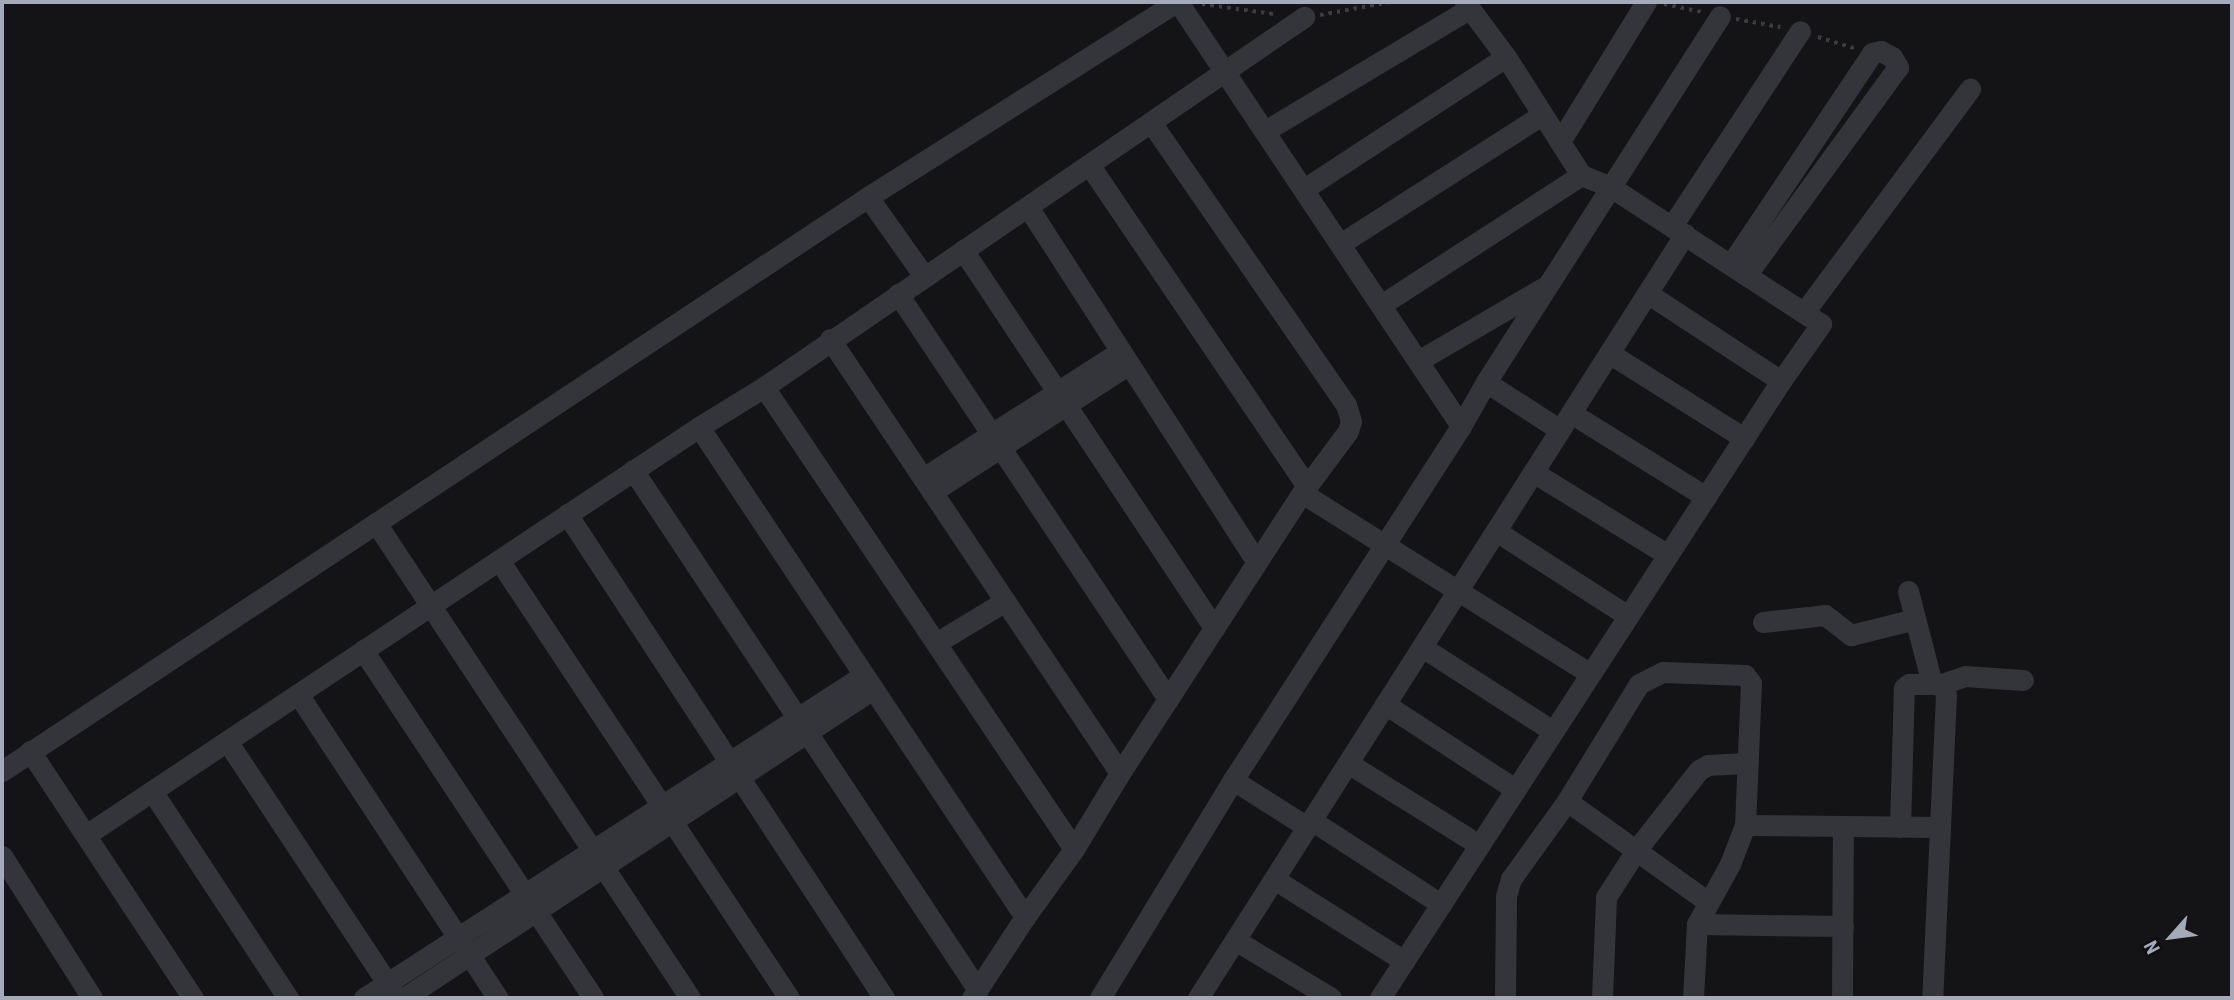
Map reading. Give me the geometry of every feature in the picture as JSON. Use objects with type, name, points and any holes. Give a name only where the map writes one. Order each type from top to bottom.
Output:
[{"type":"street","points":[[2,771],[868,197],[1177,2],[1461,426]]},
{"type":"street","points":[[1561,140],[1646,2]]},
{"type":"street","points":[[1265,131],[1467,5],[1506,57],[1581,175],[1611,187],[1822,324],[1781,381],[1380,998]]},
{"type":"street","points":[[1100,998],[1233,780],[1720,16]]},
{"type":"street","points":[[86,835],[567,514],[764,387],[830,339],[1227,73],[1304,17]]},
{"type":"street","points":[[1200,997],[1647,293],[1678,230],[1800,31]]},
{"type":"street","points":[[1881,51],[1892,57],[1898,67],[1739,269],[1872,53],[1881,51]]},
{"type":"street","points":[[1304,189],[1506,57]]},
{"type":"street","points":[[1805,311],[1970,89]]},
{"type":"street","points":[[1340,244],[1542,115]]},
{"type":"street","points":[[634,470],[803,725],[975,994],[1025,917],[1074,849],[1120,773],[1304,490],[1348,431],[1351,414],[1152,124]]},
{"type":"street","points":[[1090,166],[1304,490],[1383,544],[1590,674]]},
{"type":"street","points":[[1381,305],[1581,175]]},
{"type":"street","points":[[868,197],[924,276]]},
{"type":"street","points":[[1028,207],[1257,562]]},
{"type":"street","points":[[963,250],[1214,628]]},
{"type":"street","points":[[1418,360],[1547,286]]},
{"type":"street","points":[[1647,293],[1781,381]]},
{"type":"street","points":[[898,294],[1168,699]]},
{"type":"street","points":[[830,339],[1120,773]]},
{"type":"street","points":[[1609,353],[1744,438]]},
{"type":"street","points":[[927,485],[1125,358]]},
{"type":"street","points":[[1486,382],[1706,497]]},
{"type":"street","points":[[764,387],[1074,849]]},
{"type":"street","points":[[699,427],[1025,917]]},
{"type":"street","points":[[1533,472],[1668,555]]},
{"type":"street","points":[[567,514],[884,998]]},
{"type":"street","points":[[376,523],[690,998]]},
{"type":"street","points":[[1496,531],[1628,616]]},
{"type":"street","points":[[499,560],[789,998]]},
{"type":"street","points":[[1908,591],[1937,684],[1946,695],[1932,998]]},
{"type":"street","points":[[936,643],[1005,601]]},
{"type":"street","points":[[1763,622],[1825,615],[1851,635],[1915,619]]},
{"type":"street","points":[[1422,647],[1553,731]]},
{"type":"street","points":[[363,650],[593,998]]},
{"type":"street","points":[[1505,998],[1506,896],[1511,879],[1567,801],[1639,684],[1663,672],[1745,675],[1749,679],[1745,825],[1730,864],[1697,924],[1693,998]]},
{"type":"street","points":[[1900,827],[1902,695],[1909,684],[1937,684],[1965,676],[2024,680]]},
{"type":"street","points":[[364,998],[392,991],[464,946],[869,682]]},
{"type":"street","points":[[298,694],[498,998]]},
{"type":"street","points":[[1385,704],[1516,789]]},
{"type":"street","points":[[227,741],[392,991]]},
{"type":"street","points":[[30,751],[193,998]]},
{"type":"street","points":[[1348,763],[1479,845]]},
{"type":"street","points":[[1602,998],[1606,897],[1637,849],[1699,770],[1708,765],[1746,763]]},
{"type":"street","points":[[1233,780],[1441,904]]},
{"type":"street","points":[[152,791],[288,998]]},
{"type":"street","points":[[1567,801],[1708,902]]},
{"type":"street","points":[[1745,825],[1938,827]]},
{"type":"street","points":[[1842,998],[1843,826]]},
{"type":"street","points":[[2,856],[92,998]]},
{"type":"street","points":[[1274,879],[1404,961]]},
{"type":"street","points":[[1697,924],[1843,926]]},
{"type":"street","points":[[1235,940],[1331,998]]},
{"type":"street","points":[[404,998],[464,946]]},
{"type":"path","points":[[1652,2],[1800,31],[1872,53]]}]
